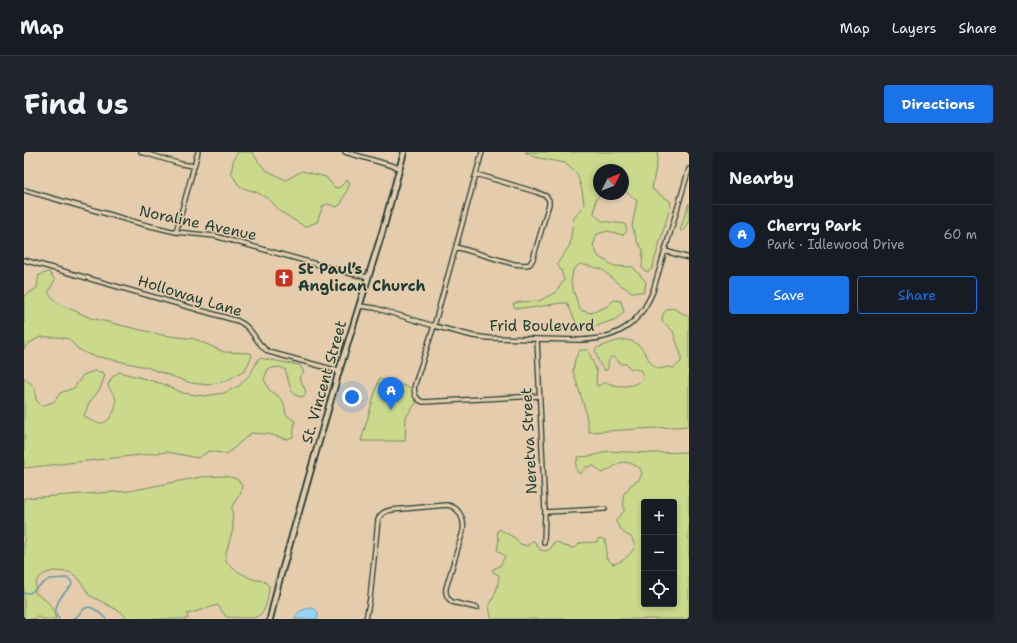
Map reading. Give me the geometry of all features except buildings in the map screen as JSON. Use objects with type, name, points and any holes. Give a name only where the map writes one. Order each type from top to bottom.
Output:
[{"type":"street","points":[[140,152],[181,164],[194,166]]},
{"type":"street","points":[[176,232],[198,152]]},
{"type":"street","points":[[345,152],[400,168]]},
{"type":"street","name":"St. Vincent Street","points":[[270,619],[278,585],[339,371],[382,233],[404,152]]},
{"type":"street","points":[[482,152],[434,326],[415,384],[414,392],[415,396],[420,401],[427,402],[539,396]]},
{"type":"street","name":"Frid Boulevard","points":[[359,306],[375,308],[434,326],[480,337],[595,340],[610,336],[624,329],[637,317],[649,301],[689,169]]},
{"type":"street","points":[[456,247],[514,264],[530,264],[533,259],[549,204],[549,200],[546,196],[476,174]]},
{"type":"street","name":"Noraline Avenue","points":[[24,190],[142,224],[176,232],[215,236],[352,274],[368,277]]},
{"type":"street","points":[[665,251],[689,258]]},
{"type":"street","name":"Holloway Lane","points":[[24,260],[238,321],[248,327],[264,349],[269,352],[339,371]]},
{"type":"street","name":"Neretva Street","points":[[537,339],[545,512],[544,543]]},
{"type":"street","points":[[366,619],[370,598],[378,520],[383,513],[391,510],[447,505],[458,511],[462,518],[463,531],[446,588],[446,594],[452,602],[477,608]]},
{"type":"street","points":[[545,512],[605,509]]},
{"type":"green space","points":[[238,152],[252,152],[266,170],[286,180],[302,171],[326,177],[334,187],[338,188],[348,180],[350,183],[341,204],[337,207],[327,204],[323,206],[317,222],[305,227],[280,211],[269,199],[256,192],[240,187],[231,173],[234,158]]},
{"type":"green space","points":[[525,152],[657,152],[658,155],[652,189],[670,201],[671,204],[652,269],[647,272],[642,268],[643,250],[637,241],[632,226],[637,201],[629,194],[629,164],[593,164],[593,200],[596,200],[594,214],[602,221],[625,224],[627,231],[623,235],[608,231],[597,234],[593,246],[599,257],[614,266],[633,267],[646,282],[644,292],[632,292],[616,282],[602,269],[580,264],[573,270],[571,283],[580,310],[591,313],[606,307],[614,300],[621,301],[624,312],[616,319],[591,328],[578,327],[567,303],[530,308],[515,308],[513,304],[519,302],[539,301],[556,292],[564,280],[561,270],[557,264],[570,245],[573,220],[584,204],[582,190],[577,174],[565,163],[534,157]]},
{"type":"green space","points":[[689,203],[689,220],[682,231],[680,230]]},
{"type":"green space","points":[[49,272],[55,280],[48,292],[57,303],[91,318],[162,335],[195,339],[224,352],[251,353],[252,356],[245,370],[226,381],[208,385],[191,383],[146,367],[90,355],[78,349],[69,339],[58,337],[40,337],[28,344],[24,349],[24,295],[37,288],[39,275]]},
{"type":"green space","points":[[673,308],[689,317],[689,426],[589,432],[585,409],[573,371],[575,359],[580,350],[588,350],[597,372],[597,386],[602,383],[606,383],[617,386],[629,386],[636,384],[642,378],[641,371],[631,369],[626,364],[618,362],[614,357],[611,357],[607,370],[602,368],[595,349],[615,341],[628,340],[634,342],[640,346],[651,364],[659,369],[667,367],[674,368],[681,362],[681,355],[673,331],[662,321],[663,314],[667,309]]},
{"type":"green space","points":[[259,358],[300,365],[304,372],[299,378],[306,394],[302,397],[295,395],[291,390],[285,369],[279,367],[268,369],[264,379],[269,390],[277,395],[284,403],[286,415],[295,421],[293,437],[286,439],[269,434],[251,433],[227,454],[209,451],[198,458],[167,452],[24,468],[24,377],[35,388],[36,400],[42,406],[55,401],[60,393],[74,388],[83,375],[94,371],[102,372],[105,375],[100,389],[89,403],[84,416],[91,421],[102,423],[108,420],[115,410],[116,400],[108,385],[112,377],[119,372],[163,384],[183,393],[204,396],[224,393],[239,386],[251,373]]},
{"type":"green space","points":[[379,379],[413,388],[413,396],[417,402],[406,417],[405,441],[361,441]]},
{"type":"green space","points":[[608,451],[651,453],[689,452],[689,619],[491,619],[489,606],[496,591],[499,575],[493,572],[493,569],[500,566],[505,556],[497,550],[499,540],[497,533],[499,529],[515,538],[520,544],[528,546],[532,541],[534,541],[540,550],[546,551],[551,548],[553,543],[557,542],[563,546],[575,548],[580,543],[597,542],[600,538],[605,540],[606,558],[613,564],[626,558],[635,547],[632,538],[624,533],[615,521],[624,511],[623,495],[632,484],[639,480],[642,474],[640,468],[633,464],[623,462],[602,473],[594,466],[586,467],[580,474],[577,472],[576,465],[578,457],[592,456]]},
{"type":"green space","points":[[225,476],[237,479],[242,485],[241,492],[232,507],[233,529],[226,553],[226,562],[235,570],[252,579],[264,581],[269,586],[265,608],[260,615],[250,618],[226,617],[218,605],[187,614],[188,619],[127,619],[121,612],[89,595],[79,579],[70,572],[53,571],[40,577],[36,582],[35,593],[49,603],[53,609],[56,619],[43,619],[37,617],[34,619],[24,619],[24,498],[129,491],[201,477]]},
{"type":"water","points":[[311,608],[317,612],[317,619],[295,619],[300,612]]},
{"type":"waterway","points":[[24,593],[30,593],[49,579],[68,578],[72,584],[58,602],[56,613],[59,619]]},
{"type":"waterway","points":[[72,619],[88,607],[94,609],[106,619]]},
{"type":"place","name":"St Paul’s Anglican Church","points":[[284,278]]},
{"type":"place","name":"Cherry Park","points":[[391,410]]}]
